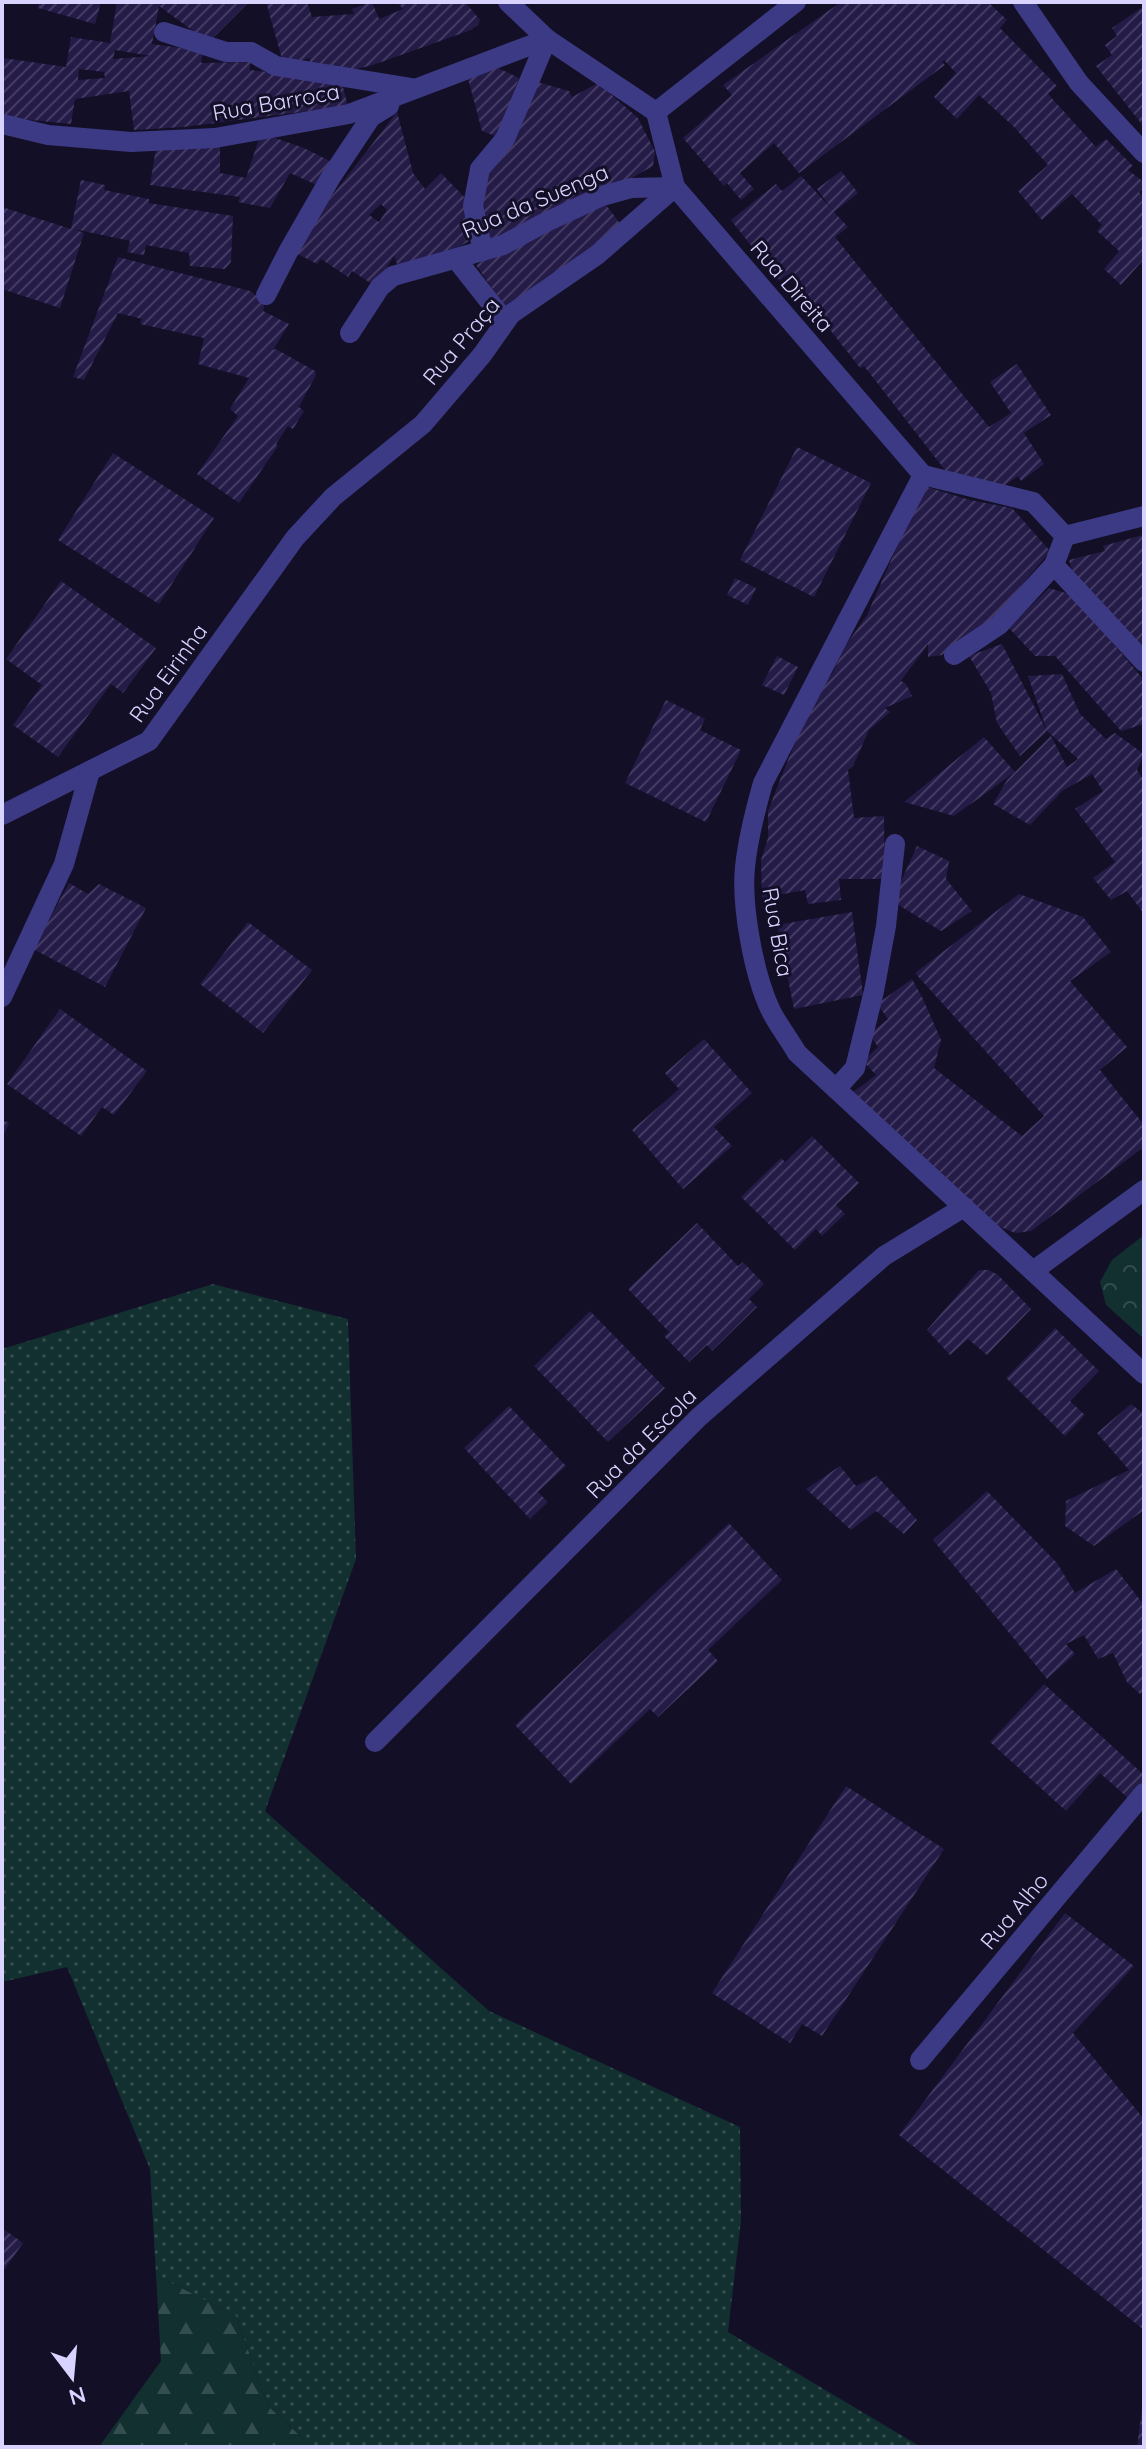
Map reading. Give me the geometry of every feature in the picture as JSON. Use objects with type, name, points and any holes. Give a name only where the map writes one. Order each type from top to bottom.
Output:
[{"type":"street","points":[[508,2],[547,39],[656,112],[796,2]]},
{"type":"street","points":[[1023,2],[1079,83],[1144,153]]},
{"type":"street","points":[[164,32],[226,52],[251,52],[276,66],[416,89]]},
{"type":"street","points":[[483,251],[473,206],[480,169],[505,139],[547,39]]},
{"type":"street","name":"Rua Barroca","points":[[2,124],[48,135],[131,142],[215,138],[349,114],[547,39]]},
{"type":"street","points":[[266,295],[331,177],[371,117],[416,89]]},
{"type":"street","name":"Rua Direita","points":[[656,112],[675,187],[923,475]]},
{"type":"street","name":"Rua da Suenga","points":[[350,333],[380,287],[393,276],[503,245],[602,196],[631,188],[675,187]]},
{"type":"street","name":"Rua Praça","points":[[295,538],[333,497],[423,424],[482,355],[511,314],[597,255],[675,187]]},
{"type":"street","points":[[456,259],[505,321]]},
{"type":"street","points":[[923,475],[1033,502],[1065,536]]},
{"type":"street","name":"Rua Bica","points":[[923,475],[763,783],[751,825],[744,870],[747,918],[755,965],[771,1010],[797,1053],[1144,1374]]},
{"type":"street","points":[[1065,536],[1144,516]]},
{"type":"street","points":[[954,655],[999,625],[1054,565],[1065,536]]},
{"type":"street","name":"Rua Eirinha","points":[[2,815],[149,741],[295,538]]},
{"type":"street","points":[[1054,565],[1144,662]]},
{"type":"street","points":[[2,997],[64,864],[90,771]]},
{"type":"street","points":[[836,1089],[855,1068],[870,1007],[886,926],[895,844]]},
{"type":"street","points":[[1033,1271],[1144,1190]]},
{"type":"street","name":"Rua da Escola","points":[[375,1742],[699,1417],[884,1256],[964,1207]]},
{"type":"street","name":"Rua Alho","points":[[920,2060],[1144,1793]]},
{"type":"green space","points":[[1144,1235],[1144,1339],[1106,1305],[1100,1282],[1112,1260]]},
{"type":"green space","points":[[213,1284],[348,1319],[356,1559],[265,1811],[489,2011],[740,2127],[741,2220],[728,2332],[921,2447],[312,2447],[268,2406],[236,2316],[156,2275],[150,2169],[67,1967],[2,1982],[2,1349]]},
{"type":"green space","points":[[156,2275],[236,2316],[268,2406],[312,2447],[99,2447],[161,2361]]},
{"type":"building","points":[[39,2],[101,2],[95,24],[38,8]]},
{"type":"building","points":[[117,2],[249,2],[210,41],[159,6],[152,44],[203,51],[201,63],[250,62],[250,70],[341,80],[348,106],[184,127],[134,130],[129,91],[75,99],[71,124],[2,117],[3,58],[66,67],[71,37],[110,43]],"holes":[[[115,50],[151,56],[113,59]],[[79,69],[104,72],[105,78],[78,80]]]},
{"type":"building","points":[[266,2],[307,2],[312,17],[354,14],[352,9],[372,2],[379,19],[403,9],[397,2],[465,2],[480,20],[471,30],[348,71],[309,67],[310,58],[284,66]]},
{"type":"building","points":[[841,2],[988,2],[1007,20],[1000,28],[1057,86],[1048,94],[1096,147],[1106,139],[1133,166],[1128,170],[1144,182],[1139,192],[1144,198],[1144,259],[1121,285],[1104,269],[1119,251],[1097,231],[1102,225],[1072,194],[1042,220],[1018,191],[1048,165],[1013,126],[979,95],[957,119],[934,97],[956,73],[944,60],[945,65],[799,173],[774,143],[740,173],[754,189],[741,200],[727,183],[724,186],[683,138],[732,95],[723,85]]},
{"type":"building","points":[[1144,6],[1144,127],[1096,66],[1112,55],[1105,45],[1117,36],[1112,28]]},
{"type":"building","points":[[496,67],[519,78],[498,137],[482,131],[467,75]]},
{"type":"building","points":[[537,82],[569,91],[572,97],[598,83],[638,118],[655,152],[653,166],[608,191],[487,246],[480,231],[484,170],[510,147]]},
{"type":"building","points":[[397,112],[413,173],[425,189],[441,173],[467,200],[475,238],[445,254],[399,269],[394,256],[375,286],[352,271],[348,277],[321,259],[317,264],[290,250]],"holes":[[[381,204],[387,210],[379,222],[369,215]]]},
{"type":"building","points":[[261,133],[304,148],[336,164],[319,186],[290,173],[270,208],[238,202],[240,197],[150,185],[156,148],[220,146],[220,173],[246,178]]},
{"type":"building","points":[[841,171],[858,193],[834,212],[848,227],[835,237],[989,427],[1011,413],[990,382],[1017,364],[1051,415],[1024,433],[1044,464],[1021,481],[1018,476],[1002,487],[948,474],[864,366],[860,368],[787,275],[779,281],[731,220],[776,184],[782,191],[801,176],[831,208],[817,189]]},
{"type":"building","points":[[81,180],[105,185],[104,190],[149,199],[149,203],[233,216],[231,262],[225,269],[190,266],[189,253],[146,245],[144,255],[127,252],[130,241],[74,229],[84,233],[60,308],[2,289],[2,207],[71,229]]},
{"type":"building","points":[[603,201],[622,226],[506,308],[476,265],[543,226]]},
{"type":"building","points":[[118,257],[250,291],[265,302],[263,311],[289,324],[273,350],[315,371],[316,375],[299,407],[304,411],[293,429],[288,426],[239,503],[197,474],[238,416],[230,409],[249,378],[198,364],[204,338],[140,324],[142,319],[118,313],[84,380],[73,377]]},
{"type":"building","points":[[797,447],[871,483],[814,597],[740,560]]},
{"type":"building","points":[[113,453],[214,518],[159,604],[58,540]]},
{"type":"building","points":[[924,486],[970,500],[1012,508],[1050,551],[991,623],[971,632],[942,655],[928,657],[928,644],[901,681],[912,696],[885,708],[890,712],[869,730],[853,766],[848,770],[854,818],[884,816],[885,879],[839,879],[841,900],[808,904],[805,890],[762,898],[761,860],[768,838],[768,811],[780,780],[816,691],[832,674],[844,648],[867,615]]},
{"type":"building","points":[[1143,535],[1144,655],[1075,582],[1069,560],[1105,551],[1103,546]]},
{"type":"building","points":[[735,578],[756,588],[748,605],[727,595]]},
{"type":"building","points":[[61,581],[156,648],[123,693],[111,684],[58,757],[13,725],[42,685],[6,659]]},
{"type":"building","points":[[1049,588],[1072,595],[1144,680],[1144,724],[1121,731],[1055,656],[1035,656],[1009,628]]},
{"type":"building","points":[[1002,644],[1047,731],[1020,756],[997,723],[991,693],[969,656]]},
{"type":"building","points":[[777,656],[798,667],[784,695],[762,685]]},
{"type":"building","points":[[1062,674],[1080,714],[1106,739],[1115,733],[1144,754],[1137,770],[1144,781],[1144,914],[1127,891],[1111,900],[1093,878],[1115,862],[1075,809],[1103,791],[1092,774],[1062,791],[1030,825],[993,804],[1007,780],[1051,736],[1067,767],[1078,759],[1047,731],[1028,676]]},
{"type":"building","points":[[666,700],[705,719],[700,730],[741,750],[706,822],[625,783]]},
{"type":"building","points":[[984,737],[1015,772],[954,816],[904,802]]},
{"type":"building","points":[[917,846],[949,861],[946,879],[972,911],[941,931],[892,901]]},
{"type":"building","points":[[69,883],[88,894],[99,884],[146,908],[105,987],[33,949]]},
{"type":"building","points":[[1019,894],[1083,917],[1111,952],[1070,981],[1127,1047],[1100,1070],[1144,1125],[1144,1147],[1031,1231],[1015,1233],[998,1226],[853,1092],[876,1075],[863,1061],[878,1047],[869,1034],[888,1019],[877,1004],[912,979],[941,1040],[934,1068],[1022,1136],[1044,1116],[915,973]]},
{"type":"building","points":[[852,912],[863,995],[794,1009],[777,925]]},
{"type":"building","points":[[248,922],[312,970],[263,1033],[200,984]]},
{"type":"building","points":[[60,1009],[147,1071],[114,1115],[102,1107],[81,1136],[7,1084]]},
{"type":"building","points":[[704,1039],[752,1093],[714,1127],[732,1146],[683,1189],[632,1130],[679,1089],[665,1073]]},
{"type":"building","points":[[2,1120],[9,1123],[2,1139]]},
{"type":"building","points":[[812,1136],[859,1183],[836,1205],[845,1214],[822,1236],[816,1229],[795,1250],[741,1197],[781,1158],[785,1162]]},
{"type":"building","points":[[697,1223],[738,1266],[743,1262],[764,1284],[749,1299],[757,1307],[712,1351],[707,1345],[689,1362],[664,1336],[669,1332],[628,1289]]},
{"type":"building","points":[[979,1270],[989,1270],[998,1275],[1031,1309],[987,1355],[968,1339],[950,1355],[927,1330]]},
{"type":"building","points":[[590,1311],[665,1388],[608,1442],[534,1366]]},
{"type":"building","points":[[1055,1328],[1099,1371],[1070,1401],[1085,1415],[1065,1436],[1006,1378]]},
{"type":"building","points":[[1131,1404],[1144,1414],[1144,1510],[1094,1546],[1065,1526],[1066,1501],[1129,1470],[1097,1433]]},
{"type":"building","points":[[509,1406],[566,1466],[538,1492],[548,1502],[530,1519],[464,1448]]},
{"type":"building","points":[[840,1466],[856,1486],[877,1476],[917,1520],[904,1534],[876,1511],[851,1530],[806,1489]]},
{"type":"building","points":[[987,1491],[1057,1563],[1075,1593],[1116,1569],[1144,1605],[1144,1692],[1140,1694],[1127,1682],[1113,1653],[1098,1659],[1084,1635],[1066,1644],[1075,1654],[1047,1679],[933,1540]]},
{"type":"building","points":[[729,1523],[782,1580],[708,1650],[718,1661],[658,1717],[650,1709],[571,1784],[515,1725]]},
{"type":"building","points":[[1044,1684],[1144,1775],[1144,1781],[1128,1798],[1100,1773],[1066,1811],[990,1742]]},
{"type":"building","points":[[846,1786],[944,1849],[822,2036],[802,2024],[790,2043],[712,1993]]},
{"type":"building","points":[[1065,1913],[1134,1966],[1073,2033],[1144,2119],[1144,2330],[899,2135]]},
{"type":"building","points":[[2,2228],[23,2243],[2,2273]]},
{"type":"building","points":[[1142,2409],[1144,2447],[1137,2447]]}]
